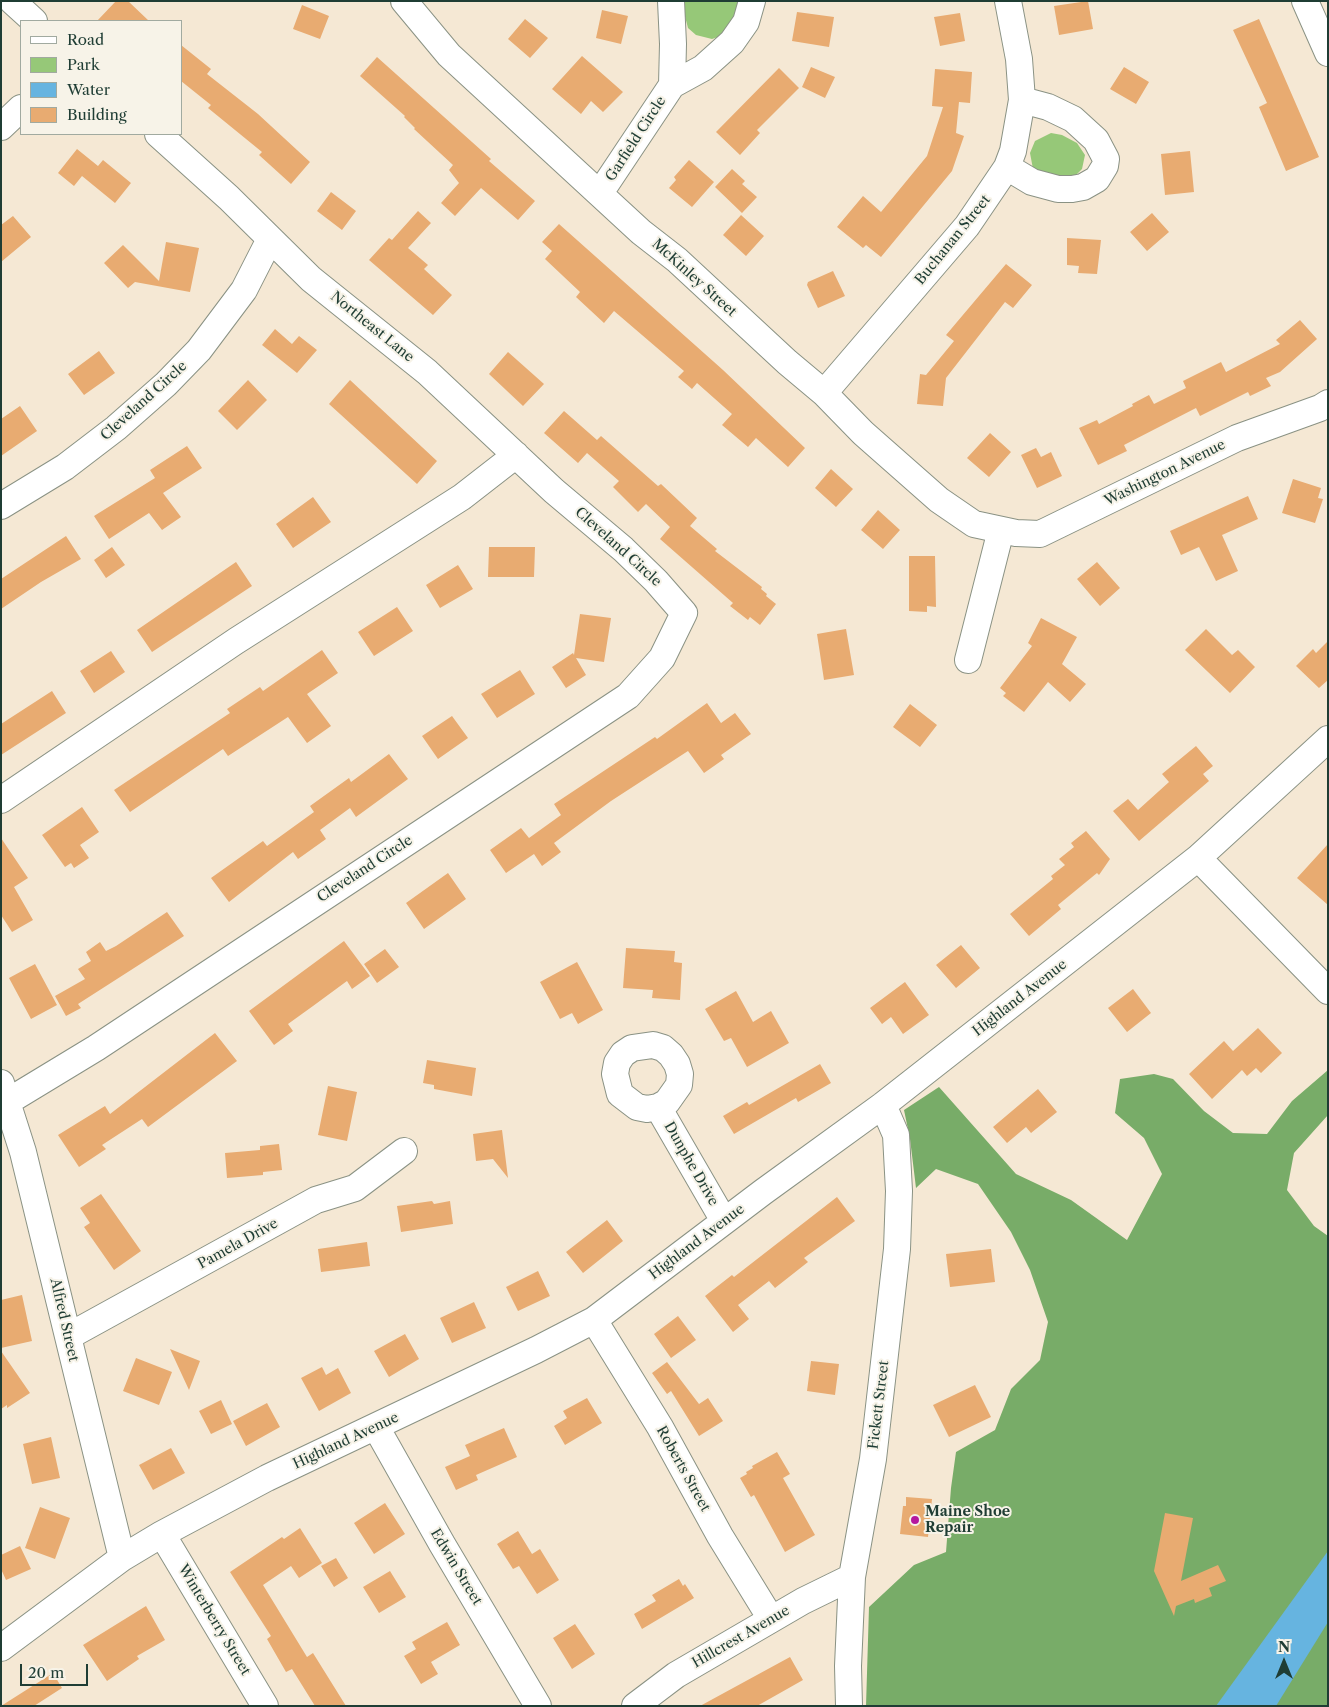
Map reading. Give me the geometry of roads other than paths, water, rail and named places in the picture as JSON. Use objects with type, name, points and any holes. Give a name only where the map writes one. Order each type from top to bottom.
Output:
[{"type":"street","points":[[12,1],[33,20]]},
{"type":"street","name":"McKinley Street","points":[[404,1],[449,55],[641,232],[677,260],[787,362],[824,393],[863,433],[939,500],[974,524],[1001,530]]},
{"type":"street","name":"Garfield Circle","points":[[671,1],[672,85]]},
{"type":"street","name":"Garfield Circle","points":[[600,193],[672,85],[703,68],[732,42],[746,22],[752,1]]},
{"type":"street","name":"Buchanan Street","points":[[824,393],[967,226],[1007,167],[1013,151],[1022,100],[1019,59],[1008,1]]},
{"type":"street","points":[[1305,1],[1328,54]]},
{"type":"street","points":[[1007,167],[1032,182],[1058,189],[1072,189],[1092,184],[1105,166],[1106,159],[1096,140],[1073,119],[1048,107],[1022,100]]},
{"type":"street","points":[[1,127],[20,109]]},
{"type":"street","name":"Northeast Lane","points":[[159,135],[229,198],[311,279],[427,372],[516,455]]},
{"type":"street","name":"Cleveland Circle","points":[[1,506],[65,467],[116,428],[166,384],[199,350],[244,290],[270,239]]},
{"type":"street","name":"Washington Avenue","points":[[1001,530],[1040,534],[1237,438],[1325,409]]},
{"type":"street","points":[[1,800],[236,642],[462,497],[516,455]]},
{"type":"street","name":"Cleveland Circle","points":[[4,1092],[96,1048],[217,966],[608,710],[628,696],[657,664],[684,613],[656,581],[623,549],[516,455]]},
{"type":"street","points":[[968,660],[1001,530]]},
{"type":"street","name":"Highland Avenue","points":[[1,1648],[122,1558],[162,1534],[267,1478],[376,1427],[594,1320],[724,1221],[883,1106],[1198,858],[1328,739]]},
{"type":"street","points":[[1198,858],[1328,991]]},
{"type":"street","name":"Alfred Street","points":[[4,1092],[23,1152],[122,1558]]},
{"type":"street","name":"Fickett Street","points":[[849,1706],[848,1666],[852,1576],[872,1459],[897,1249],[898,1190],[896,1135],[883,1106]]},
{"type":"street","name":"Dunphe Drive","points":[[658,1107],[724,1221]]},
{"type":"street","name":"Pamela Drive","points":[[69,1336],[316,1200],[355,1188],[404,1151]]},
{"type":"street","name":"Roberts Street","points":[[594,1320],[660,1427],[720,1536],[771,1620]]},
{"type":"street","name":"Edwin Street","points":[[376,1427],[442,1544],[538,1706]]},
{"type":"street","name":"Winterberry Street","points":[[162,1534],[265,1706]]},
{"type":"street","name":"Hillcrest Avenue","points":[[635,1706],[676,1675],[852,1576]]},
{"type":"water","points":[[1328,1551],[1328,1622],[1276,1706],[1216,1706]]},
{"type":"place","name":"Maine Shoe Repair","points":[[915,1520]]}]
